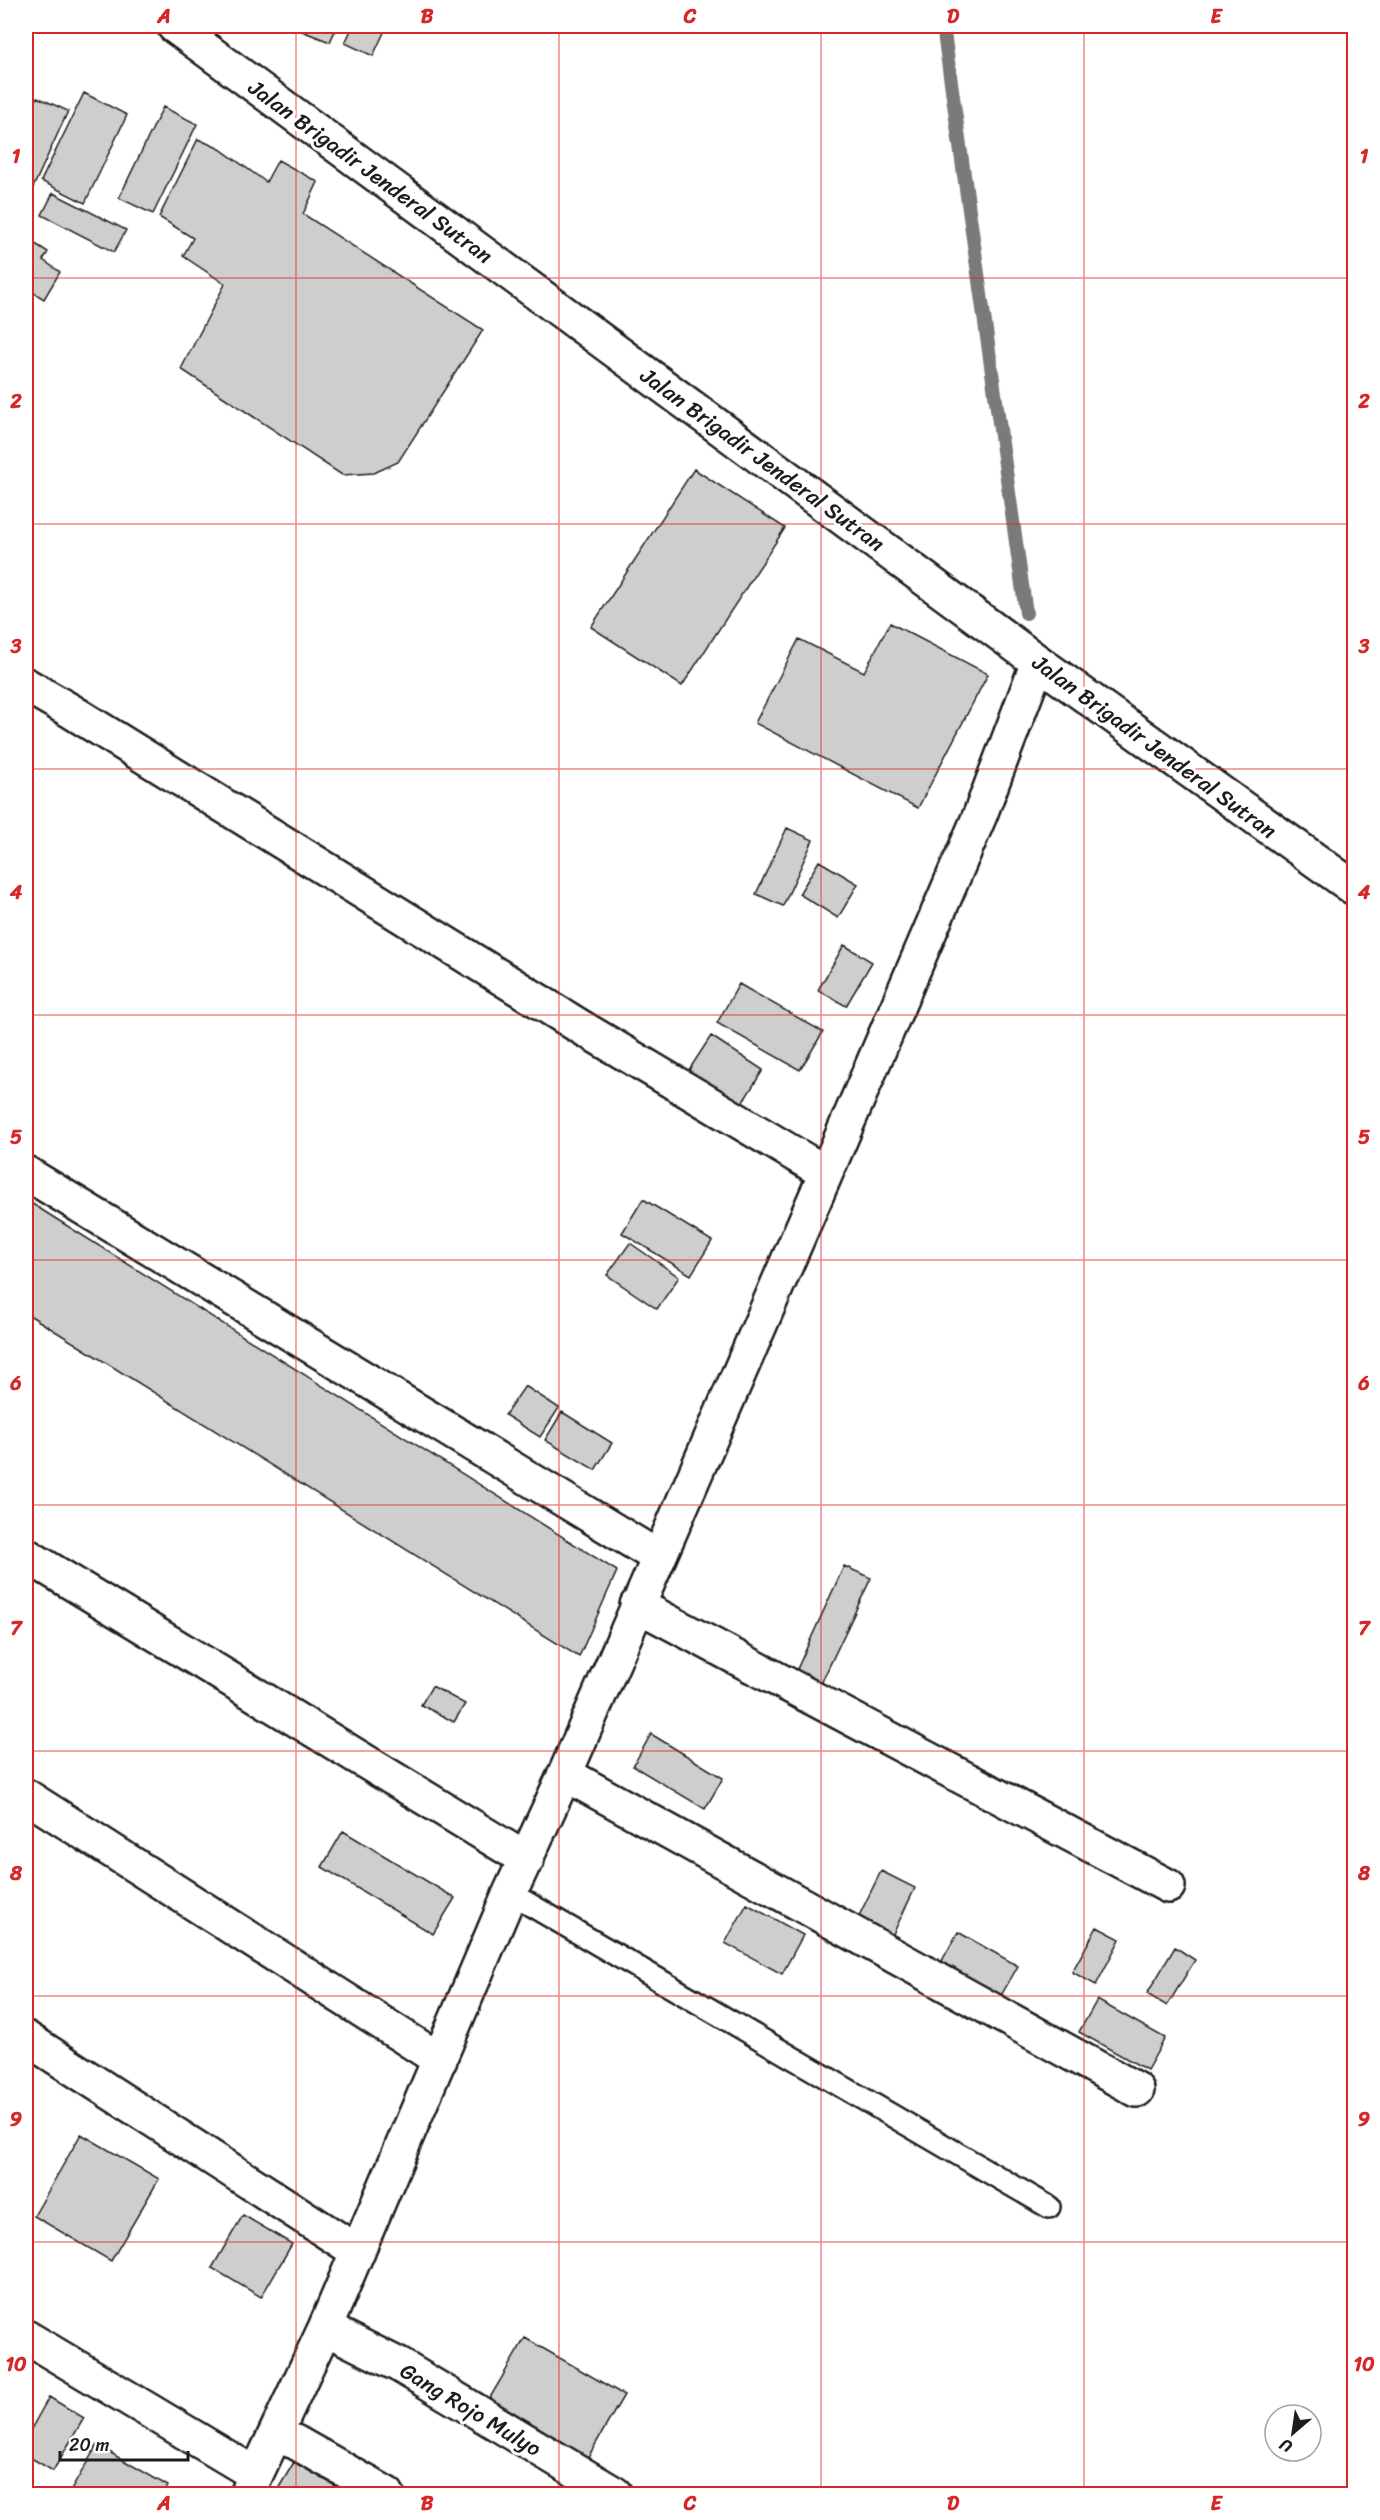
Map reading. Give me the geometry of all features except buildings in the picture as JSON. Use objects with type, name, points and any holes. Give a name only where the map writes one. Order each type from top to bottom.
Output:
[{"type":"street","name":"Jalan Brigadir Jenderal Sutran","points":[[174,26],[1038,662],[1354,888]]},
{"type":"street","points":[[26,2337],[251,2484],[285,2439],[332,2331],[358,2253],[440,2060],[522,1899],[527,1860],[565,1774],[647,1610],[658,1557],[980,815],[1038,662]]},
{"type":"street","points":[[26,685],[579,1026],[826,1173]]},
{"type":"street","points":[[26,1173],[658,1557]]},
{"type":"street","points":[[26,1555],[527,1860]]},
{"type":"street","points":[[647,1610],[1168,1886]]},
{"type":"street","points":[[565,1774],[1137,2090]]},
{"type":"street","points":[[26,1796],[440,2060]]},
{"type":"street","points":[[26,2038],[358,2253]]},
{"type":"street","name":"Gang Rojo Mulyo","points":[[332,2331],[399,2365],[615,2494]]},
{"type":"street","points":[[285,2439],[379,2490]]},
{"type":"lane","points":[[522,1899],[1049,2207]]},
{"type":"waterway","points":[[943,26],[1026,613]]}]
